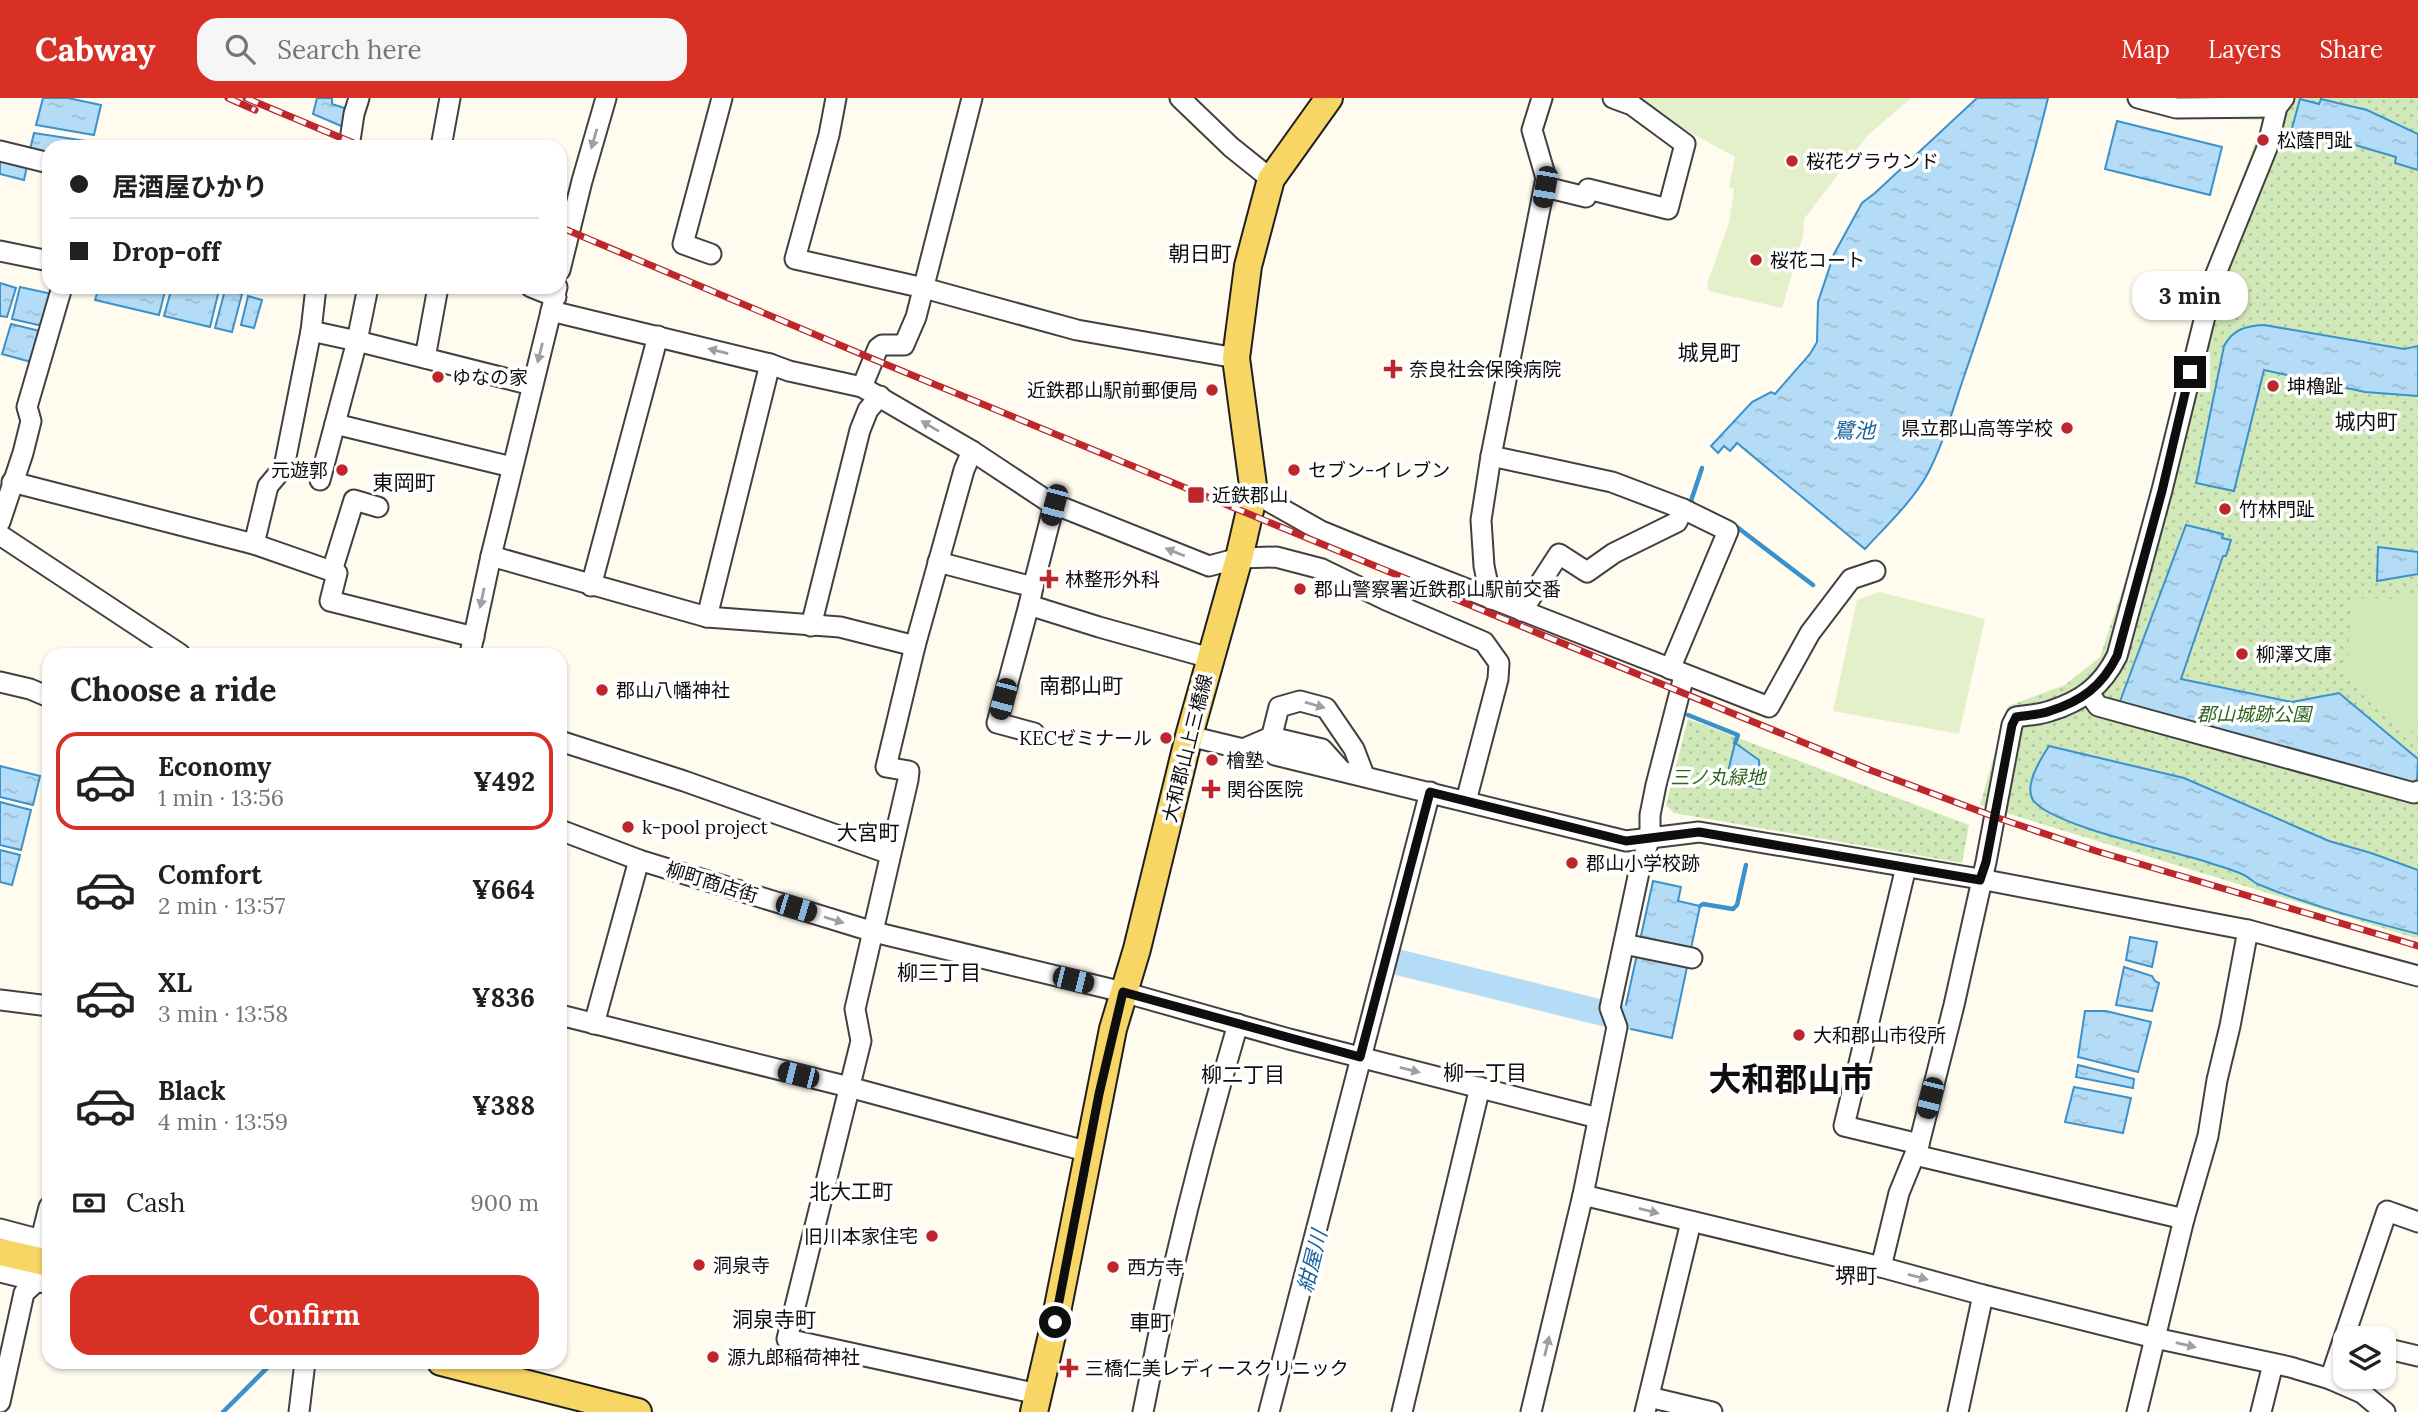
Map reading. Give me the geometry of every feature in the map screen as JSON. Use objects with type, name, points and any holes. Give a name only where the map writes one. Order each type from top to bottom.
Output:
[{"type":"main road","name":"大和郡山上三橋線","points":[[1036,1403],[1102,1081],[1123,992],[1137,948],[1210,658],[1240,558],[1254,493],[1236,358],[1248,266],[1271,179],[1329,98]]},
{"type":"main road","points":[[0,1252],[42,1267]]},
{"type":"main road","points":[[469,1369],[638,1412]]},
{"type":"street","points":[[350,140],[359,98]]},
{"type":"street","points":[[442,140],[450,98]]},
{"type":"street","points":[[567,242],[607,98]]},
{"type":"street","points":[[711,254],[683,244],[722,98]]},
{"type":"street","points":[[836,98],[829,135],[795,259],[924,288],[1077,330],[1236,358]]},
{"type":"street","points":[[811,626],[860,430],[868,410],[878,348],[890,344],[904,345],[924,288],[972,98]]},
{"type":"street","points":[[1491,599],[1484,566],[1481,520],[1491,456],[1545,187],[1546,178],[1532,130],[1542,98]]},
{"type":"street","points":[[1545,187],[1586,197],[1588,189],[1668,209],[1685,144],[1632,105],[1613,98]]},
{"type":"street","points":[[1881,1267],[1899,1193],[1917,1150],[1954,1005],[1986,862],[2012,725],[2016,717],[2048,712],[2089,693],[2107,675],[2117,656],[2162,491],[2215,276],[2267,148],[2281,102],[2176,108],[2138,98]]},
{"type":"street","points":[[1183,99],[1231,147],[1271,179]]},
{"type":"street","points":[[0,152],[42,161]]},
{"type":"street","points":[[0,251],[42,260]]},
{"type":"street","points":[[0,522],[23,453],[31,421],[27,407],[60,294]]},
{"type":"street","points":[[254,544],[268,486],[284,467],[311,331],[315,294]]},
{"type":"street","points":[[320,480],[357,341],[367,294]]},
{"type":"street","points":[[425,358],[437,294]]},
{"type":"street","points":[[12,482],[254,544],[332,571],[337,573],[330,601],[472,646],[491,556],[554,298],[658,336],[871,391],[972,451],[1054,505],[1209,566],[1240,558],[1276,557],[1322,569],[1484,642],[1499,663],[1465,801]]},
{"type":"street","points":[[311,331],[532,385]]},
{"type":"street","points":[[591,586],[658,336]]},
{"type":"street","points":[[707,617],[770,364]]},
{"type":"street","points":[[335,424],[512,467]]},
{"type":"street","points":[[972,451],[964,470],[915,646],[886,767],[909,771],[855,1009],[861,1041],[787,1339],[1036,1403]]},
{"type":"street","points":[[1491,456],[1612,482],[1683,509],[1728,531],[1677,673],[1650,815],[1650,837],[1639,872],[1624,944],[1598,1118],[1583,1195],[1531,1412]]},
{"type":"street","points":[[1254,493],[1321,531],[1769,707],[1810,633],[1851,579],[1875,571]]},
{"type":"street","points":[[332,571],[354,499],[377,507]]},
{"type":"street","points":[[1034,733],[997,723],[1054,505]]},
{"type":"street","points":[[1522,611],[1559,554],[1587,572],[1615,553],[1676,522],[1683,509]]},
{"type":"street","points":[[0,535],[171,648]]},
{"type":"street","points":[[491,556],[707,617],[840,627],[915,646]]},
{"type":"street","points":[[938,562],[1031,596],[1099,627],[1210,658]]},
{"type":"street","points":[[0,682],[42,694]]},
{"type":"street","points":[[2089,693],[2098,706],[2414,793],[2418,791]]},
{"type":"street","points":[[1364,775],[1354,749],[1326,708],[1300,701],[1279,707],[1269,747],[1275,755],[1626,841],[1699,832],[1906,867],[2248,930],[2418,976]]},
{"type":"street","points":[[1189,736],[1243,749],[1271,737]]},
{"type":"street","points":[[567,743],[710,790],[890,854]]},
{"type":"street","points":[[1269,1412],[1430,792]]},
{"type":"street","name":"柳町商店街","points":[[567,833],[639,860],[874,932],[1123,992],[1598,1118]]},
{"type":"street","points":[[594,1024],[639,860]]},
{"type":"street","points":[[1906,867],[1844,1126],[1917,1150],[2184,1219]]},
{"type":"street","points":[[2137,1412],[2184,1219],[2208,1136],[2248,930]]},
{"type":"street","points":[[1624,944],[1692,958]]},
{"type":"street","points":[[0,1000],[42,1005]]},
{"type":"street","points":[[567,1017],[849,1087],[1089,1152]]},
{"type":"street","points":[[1143,1412],[1160,1323],[1215,1101],[1238,1024]]},
{"type":"street","points":[[1402,1412],[1480,1087]]},
{"type":"street","points":[[1279,1412],[1357,1100],[1350,1095]]},
{"type":"street","points":[[1583,1195],[2330,1379],[2362,1393],[2385,1412]]},
{"type":"street","points":[[2349,1326],[2387,1211],[2418,1222]]},
{"type":"street","points":[[1691,1222],[1647,1404],[1712,1412]]},
{"type":"street","points":[[0,1229],[42,1266]]},
{"type":"street","points":[[0,1272],[42,1267]]},
{"type":"street","points":[[0,1402],[24,1293],[42,1268]]},
{"type":"street","points":[[1961,1411],[1983,1295]]},
{"type":"street","points":[[2396,1351],[2418,1356]]},
{"type":"street","points":[[2261,1412],[2273,1364]]},
{"type":"street","points":[[299,1412],[303,1369]]},
{"type":"street","points":[[2330,1379],[2333,1371]]},
{"type":"green space","name":"桜花グラウンド","points":[[1637,98],[1911,98],[1868,135],[1804,219],[1803,236],[1782,308],[1709,291],[1707,284],[1729,223],[1734,189],[1729,187],[1735,157],[1635,102]]},
{"type":"green space","name":"郡山城跡公園","points":[[2127,98],[2418,98],[2418,939],[1980,805],[2008,706],[2065,685],[2100,657],[2152,501],[2208,276],[2263,120],[2179,118]]},
{"type":"green space","points":[[1880,592],[1985,619],[1959,734],[1833,711],[1857,600]]},
{"type":"green space","points":[[2418,596],[2418,724],[2411,733],[2350,675],[2347,669],[2352,600]]},
{"type":"green space","name":"三ノ丸緑地","points":[[1688,719],[1969,825],[1962,863],[1674,813],[1666,805]]},
{"type":"water","points":[[43,98],[68,98],[101,105],[94,135],[36,125]]},
{"type":"water","points":[[317,98],[332,98],[332,104],[350,110],[346,128],[313,114]]},
{"type":"water","name":"鷺池","points":[[1977,98],[2048,98],[2001,266],[1939,449],[1914,495],[1865,549],[1737,443],[1730,451],[1724,446],[1718,453],[1711,446],[1752,402],[1771,392],[1775,394],[1810,354],[1817,342],[1818,302],[1834,254],[1862,203]]},
{"type":"water","points":[[2300,99],[2319,104],[2321,99],[2367,110],[2418,134],[2418,170],[2395,163],[2396,157],[2307,131],[2303,143],[2289,139]]},
{"type":"water","points":[[2117,121],[2222,147],[2210,195],[2105,169]]},
{"type":"water","points":[[34,133],[80,140],[42,140],[42,157],[29,154]]},
{"type":"water","points":[[0,160],[27,166],[24,180],[0,174]]},
{"type":"water","points":[[0,283],[16,288],[7,317],[0,316]]},
{"type":"water","points":[[20,287],[42,294],[52,294],[43,323],[38,325],[12,319]]},
{"type":"water","points":[[97,294],[164,294],[159,315],[95,300]]},
{"type":"water","points":[[170,294],[218,294],[210,327],[164,316]]},
{"type":"water","points":[[224,294],[242,294],[232,332],[215,328]]},
{"type":"water","points":[[248,296],[262,300],[254,328],[241,325]]},
{"type":"water","points":[[11,324],[40,331],[31,362],[2,354]]},
{"type":"water","points":[[2264,325],[2404,349],[2418,346],[2418,396],[2365,392],[2264,370],[2234,491],[2196,483],[2224,346],[2241,330]]},
{"type":"water","points":[[2186,525],[2223,534],[2222,538],[2231,540],[2226,556],[2223,556],[2181,679],[2292,702],[2339,693],[2418,759],[2417,781],[2405,786],[2119,704]]},
{"type":"water","points":[[2378,547],[2418,552],[2418,574],[2377,581]]},
{"type":"water","points":[[1735,743],[1759,760],[1760,789],[1726,780]]},
{"type":"water","points":[[2049,746],[2184,778],[2329,841],[2418,870],[2418,934],[2299,900],[2234,871],[2114,837],[2044,810],[2033,800],[2031,787],[2035,772]]},
{"type":"water","points":[[0,766],[40,776],[33,805],[0,797]]},
{"type":"water","points":[[0,802],[31,810],[21,850],[0,845]]},
{"type":"water","points":[[0,850],[20,855],[12,885],[0,882]]},
{"type":"water","points":[[1653,881],[1681,887],[1678,901],[1700,906],[1672,1038],[1631,1029],[1622,1023]]},
{"type":"water","points":[[2130,937],[2157,942],[2152,967],[2126,960]]},
{"type":"water","points":[[2124,967],[2152,976],[2159,983],[2152,1011],[2116,1005]]},
{"type":"water","points":[[2085,1011],[2106,1011],[2151,1022],[2138,1072],[2078,1057]]},
{"type":"water","points":[[2078,1065],[2134,1079],[2133,1088],[2076,1077]]},
{"type":"water","points":[[2074,1087],[2131,1098],[2123,1133],[2065,1122]]},
{"type":"waterway","points":[[1695,506],[1691,501],[1702,468]]},
{"type":"waterway","points":[[1733,524],[1813,585]]},
{"type":"waterway","points":[[1688,715],[1738,735],[1735,743]]},
{"type":"waterway","points":[[1700,906],[1703,904],[1733,909],[1737,905],[1746,865]]},
{"type":"waterway","name":"紺屋川","points":[[1393,961],[1623,1018]]},
{"type":"waterway","points":[[223,1412],[266,1369]]},
{"type":"railway","points":[[228,98],[255,110]]},
{"type":"railway","points":[[246,98],[346,140]]},
{"type":"railway","points":[[567,230],[1870,770],[2096,851],[2418,946]]},
{"type":"place","name":"松蔭門趾","points":[[2263,140]]},
{"type":"place","name":"桜花グラウンド","points":[[1792,161]]},
{"type":"place","name":"桜花コート","points":[[1756,260]]},
{"type":"place","name":"奈良社会保険病院","points":[[1393,369]]},
{"type":"place","name":"ゆなの家","points":[[438,377]]},
{"type":"place","name":"坤櫓趾","points":[[2273,386]]},
{"type":"place","name":"近鉄郡山駅前郵便局","points":[[1212,390]]},
{"type":"place","name":"県立郡山高等学校","points":[[2067,428]]},
{"type":"place","name":"元遊郭","points":[[342,470]]},
{"type":"place","name":"セブン-イレブン","points":[[1294,470]]},
{"type":"place","name":"近鉄郡山","points":[[1196,495]]},
{"type":"place","name":"竹林門趾","points":[[2225,509]]},
{"type":"place","name":"林整形外科","points":[[1049,579]]},
{"type":"place","name":"郡山警察署近鉄郡山駅前交番","points":[[1300,589]]},
{"type":"place","name":"柳澤文庫","points":[[2242,654]]},
{"type":"place","name":"郡山八幡神社","points":[[602,690]]},
{"type":"place","name":"KECゼミナール","points":[[1166,738]]},
{"type":"place","name":"檜塾","points":[[1212,760]]},
{"type":"place","name":"関谷医院","points":[[1211,789]]},
{"type":"place","name":"k-pool project","points":[[628,827]]},
{"type":"place","name":"郡山小学校跡","points":[[1572,863]]},
{"type":"place","name":"大和郡山市役所","points":[[1799,1035]]},
{"type":"place","name":"旧川本家住宅","points":[[932,1236]]},
{"type":"place","name":"洞泉寺","points":[[699,1265]]},
{"type":"place","name":"西方寺","points":[[1113,1267]]},
{"type":"place","name":"源九郎稲荷神社","points":[[713,1357]]},
{"type":"place","name":"三橋仁美レディースクリニック","points":[[1069,1368]]},
{"type":"district","name":"朝日町","points":[[1200,253]]},
{"type":"district","name":"城見町","points":[[1709,352]]},
{"type":"district","name":"城内町","points":[[2366,421]]},
{"type":"district","name":"東岡町","points":[[404,482]]},
{"type":"district","name":"南郡山町","points":[[1081,685]]},
{"type":"district","name":"大宮町","points":[[868,832]]},
{"type":"district","name":"柳三丁目","points":[[939,972]]},
{"type":"district","name":"柳一丁目","points":[[1485,1072]]},
{"type":"district","name":"柳二丁目","points":[[1243,1074]]},
{"type":"district","name":"大和郡山市","points":[[1791,1079]]},
{"type":"district","name":"北大工町","points":[[851,1191]]},
{"type":"district","name":"堺町","points":[[1856,1275]]},
{"type":"district","name":"洞泉寺町","points":[[774,1319]]},
{"type":"district","name":"車町","points":[[1150,1322]]},
{"type":"route","points":[[1055,1322],[1099,1094],[1123,992],[1360,1057],[1430,792],[1626,841],[1699,832],[1980,880],[1986,862],[2012,725],[2016,717],[2048,712],[2089,693],[2107,675],[2117,656],[2162,491],[2190,372]]}]
